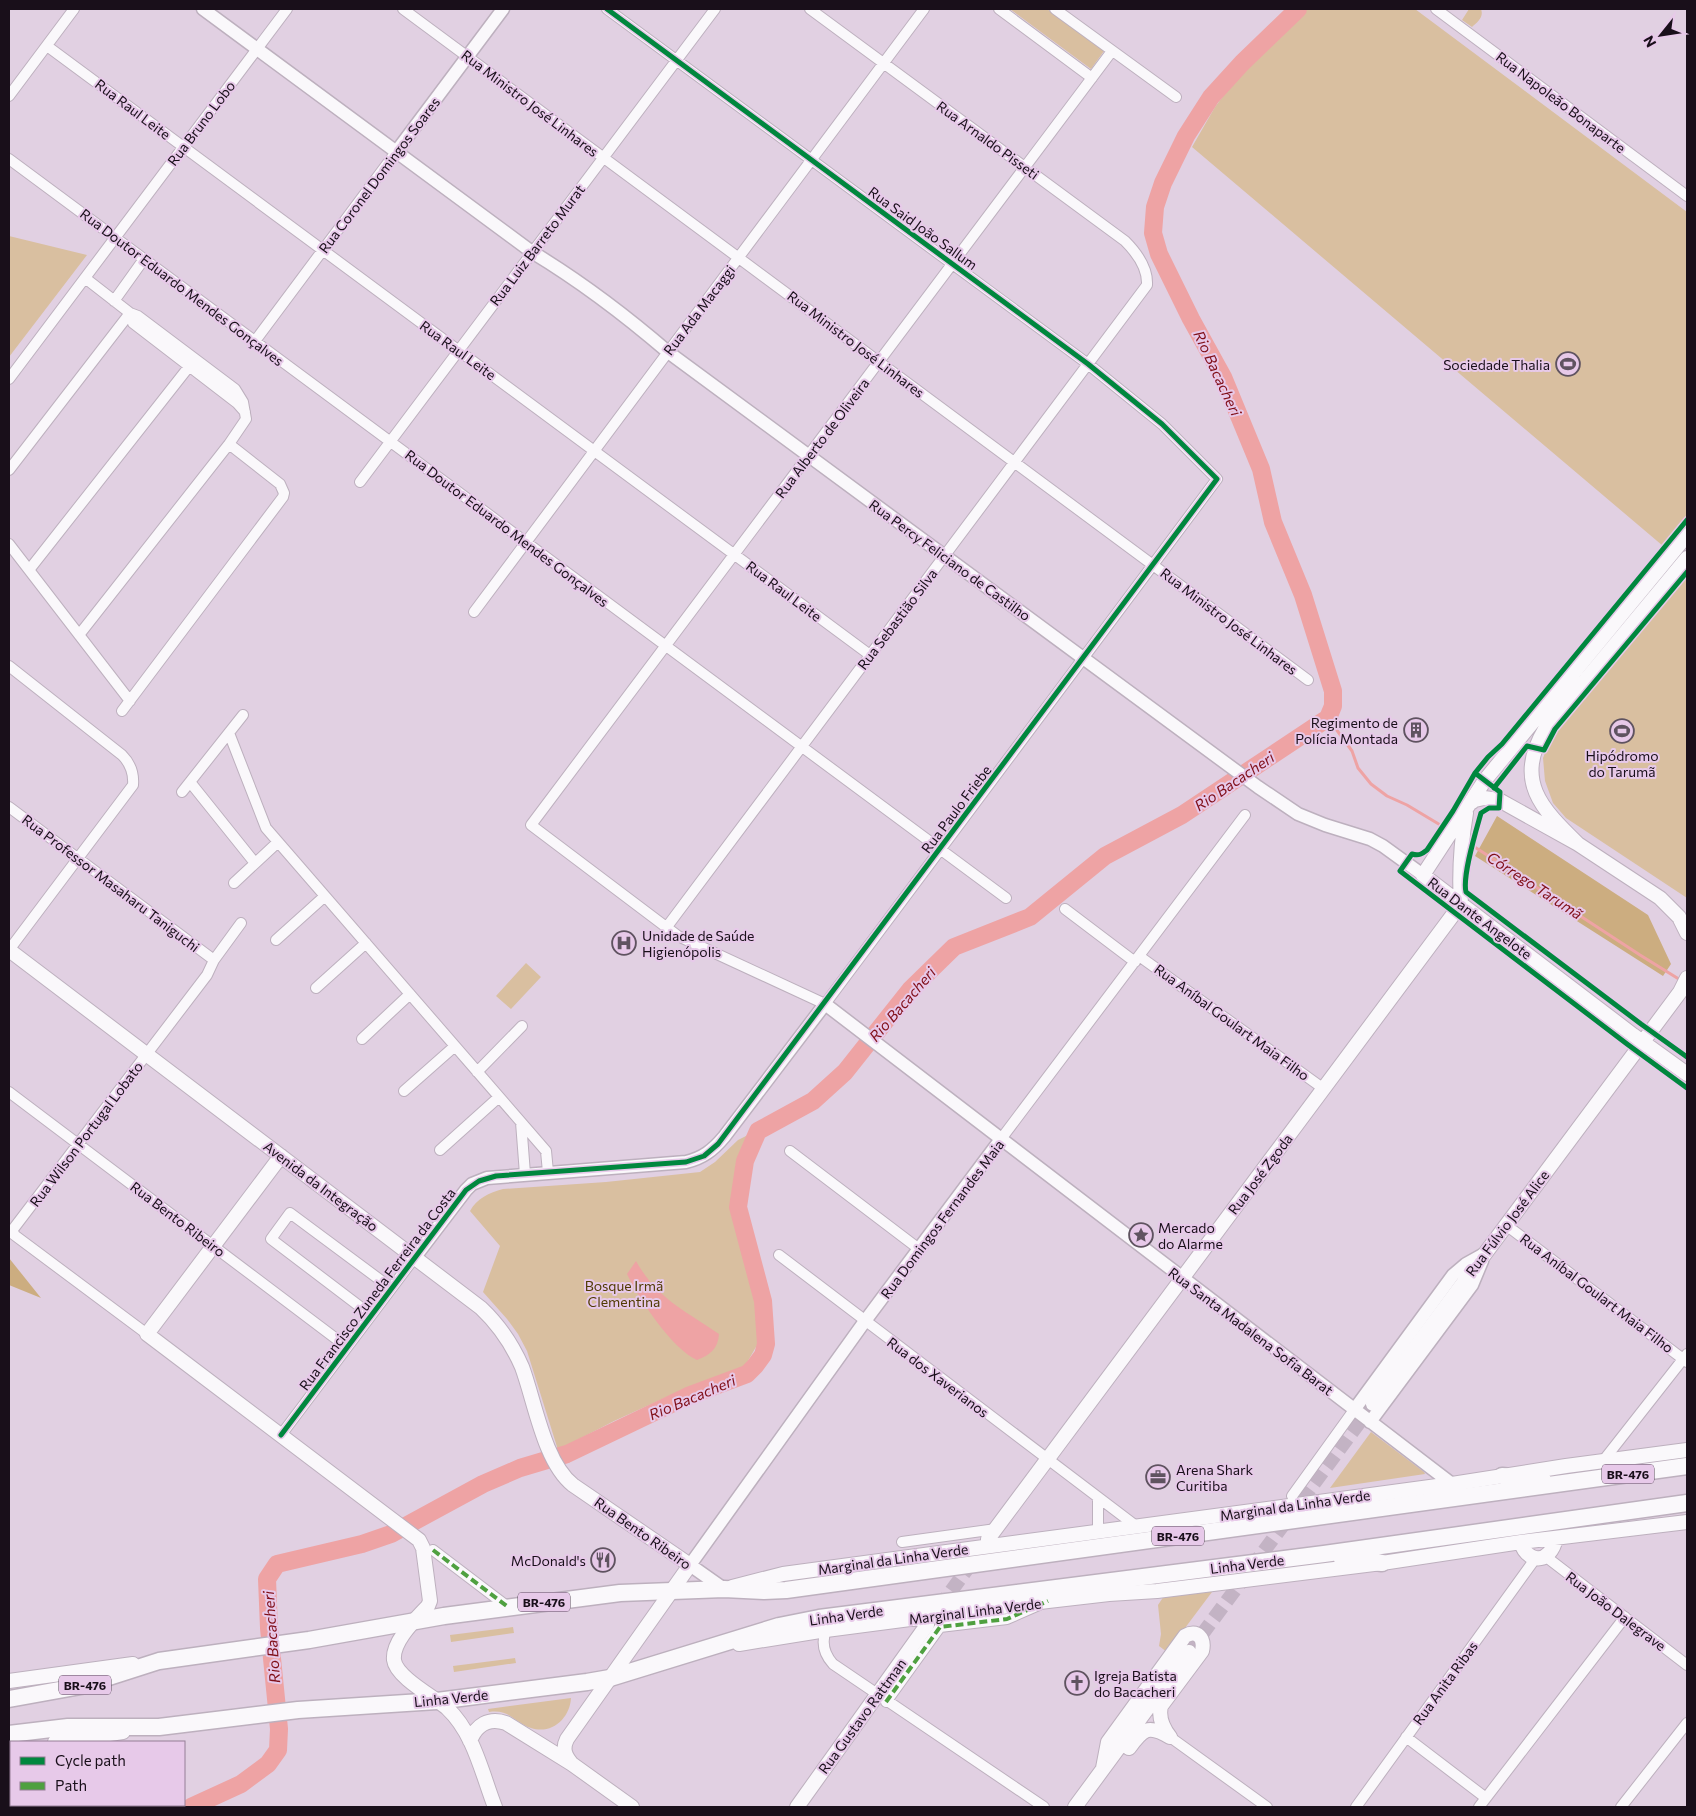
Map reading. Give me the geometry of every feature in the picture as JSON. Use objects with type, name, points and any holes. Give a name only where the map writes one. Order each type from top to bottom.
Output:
[{"type":"highway","name":"BR-476","points":[[9,1699],[81,1686],[159,1661],[290,1643],[416,1620],[508,1607],[599,1595],[673,1590],[724,1588],[764,1591],[786,1590],[1687,1466]]},
{"type":"highway","points":[[1502,1476],[1570,1483]]},
{"type":"highway","name":"Linha Verde","points":[[9,1734],[68,1726],[159,1727],[298,1710],[437,1701],[610,1678],[779,1626],[819,1618],[1324,1554],[1687,1503]]},
{"type":"highway","points":[[1324,1554],[1382,1563]]},
{"type":"main road","points":[[1423,874],[1447,839],[1460,825],[1468,806],[1484,780],[1687,535]]},
{"type":"main road","points":[[1578,844],[1554,821],[1543,808],[1536,795],[1532,771],[1535,749],[1545,729],[1687,558]]},
{"type":"main road","points":[[1468,806],[1475,800],[1484,798],[1499,800],[1578,844],[1660,898],[1679,917],[1687,933]]},
{"type":"main road","points":[[1460,825],[1461,904]]},
{"type":"main road","name":"Rua Dante Angelote","points":[[1423,874],[1687,1074]]},
{"type":"main road","name":"Rua José Zgoda","points":[[992,1534],[1461,904]]},
{"type":"main road","name":"Avenida da Integração","points":[[9,950],[481,1308],[500,1327],[521,1366],[549,1450],[564,1476]]},
{"type":"main road","name":"Rua Fúlvio José Alice","points":[[1373,1404],[1684,989],[1687,978]]},
{"type":"main road","points":[[281,1156],[148,1334],[419,1540],[423,1548],[430,1596],[428,1606],[407,1629],[398,1644],[395,1662],[406,1677],[456,1718],[470,1741],[495,1807]]},
{"type":"main road","name":"Marginal da Linha Verde","points":[[724,1588],[783,1574],[1452,1484],[1687,1450]]},
{"type":"main road","name":"Rua Bento Ribeiro","points":[[564,1476],[573,1485],[690,1565]]},
{"type":"main road","points":[[1048,1601],[1157,1591],[1382,1563],[1521,1542],[1687,1522]]},
{"type":"main road","points":[[1521,1542],[1525,1552],[1540,1557],[1550,1552],[1556,1538]]},
{"type":"main road","name":"Rua Domingos Fernandes Maia","points":[[572,1764],[565,1754],[564,1744],[690,1565]]},
{"type":"main road","name":"Marginal Linha Verde","points":[[694,1651],[826,1630],[1048,1601]]},
{"type":"main road","name":"Rua Gustavo Rattman","points":[[797,1807],[882,1698],[927,1625]]},
{"type":"main road","points":[[1103,1768],[1108,1742],[1185,1636],[1190,1633],[1197,1634],[1202,1638],[1204,1644],[1202,1651],[1161,1706],[1162,1726],[1170,1737]]},
{"type":"main road","points":[[1075,1807],[1189,1652]]},
{"type":"main road","points":[[9,1681],[159,1661]]},
{"type":"main road","points":[[470,1741],[478,1727],[489,1721],[499,1720],[572,1764],[632,1807]]},
{"type":"main road","points":[[62,1741],[159,1727]]},
{"type":"main road","points":[[1103,1768],[1122,1755],[1142,1732],[1152,1728],[1170,1737]]},
{"type":"street","points":[[9,96],[74,9]]},
{"type":"street","name":"Rua Percy Feliciano de Castilho","points":[[203,9],[532,252],[561,279],[636,335],[668,352],[1232,768]]},
{"type":"street","name":"Rua Bruno Lobo","points":[[9,379],[287,9]]},
{"type":"street","name":"Rua Ministro José Linhares","points":[[403,9],[1308,680]]},
{"type":"street","name":"Rua Coronel Domingos Soares","points":[[255,341],[503,9]]},
{"type":"street","name":"Rua Said João Sallum","points":[[607,9],[1088,364],[1162,424],[1216,479]]},
{"type":"street","name":"Rua Luiz Barreto Murat","points":[[360,482],[714,9]]},
{"type":"street","name":"Rua Arnaldo Pisseti","points":[[810,9],[1125,241],[1141,262],[1148,278],[1147,285]]},
{"type":"street","name":"Rua Ada Macaggi","points":[[474,612],[924,9]]},
{"type":"street","points":[[999,9],[1092,78]]},
{"type":"street","points":[[1055,9],[1176,98]]},
{"type":"street","name":"Rua Napoleão Bonaparte","points":[[1436,9],[1687,196]]},
{"type":"street","name":"Rua Raul Leite","points":[[47,46],[870,655]]},
{"type":"street","name":"Rua Alberto de Oliveira","points":[[531,825],[1112,51]]},
{"type":"street","name":"Rua Doutor Eduardo Mendes Gonçalves","points":[[9,159],[1006,898]]},
{"type":"street","points":[[114,301],[144,259]]},
{"type":"street","points":[[79,635],[229,444],[244,423],[246,412],[192,363],[133,323],[130,313],[85,278]]},
{"type":"street","name":"Rua Sebastião Silva","points":[[666,928],[1147,285]]},
{"type":"street","points":[[9,470],[130,313]]},
{"type":"street","points":[[29,570],[192,363]]},
{"type":"street","points":[[122,711],[283,497],[284,493],[280,484],[229,444]]},
{"type":"street","name":"Rua Paulo Friebe","points":[[712,1151],[825,1004],[1216,479]]},
{"type":"street","points":[[9,544],[130,701]]},
{"type":"street","points":[[9,667],[122,754],[132,769],[134,776],[133,785],[9,950]]},
{"type":"street","points":[[182,792],[243,715]]},
{"type":"street","points":[[229,733],[266,828],[546,1151],[548,1172]]},
{"type":"street","name":"Rua Dante Angelote","points":[[1232,768],[1298,814],[1325,825],[1370,839],[1423,874]]},
{"type":"street","points":[[190,782],[255,863]]},
{"type":"street","name":"Rua Professor Masaharu Taniguchi","points":[[9,807],[214,960]]},
{"type":"street","name":"Rua Domingos Fernandes Maia","points":[[690,1565],[865,1321],[1245,815]]},
{"type":"street","name":"Rua Santa Madalena Sofia Barat","points":[[531,825],[666,928],[690,943],[825,1004],[1452,1484]]},
{"type":"street","points":[[234,883],[278,842]]},
{"type":"street","points":[[276,940],[324,896]]},
{"type":"street","points":[[1660,898],[1687,916]]},
{"type":"street","name":"Rua Aníbal Goulart Maia Filho","points":[[1065,909],[1324,1088]]},
{"type":"street","name":"Rua Wilson Portugal Lobato","points":[[148,1334],[13,1234],[14,1228],[207,975],[214,960],[241,923]]},
{"type":"street","points":[[316,988],[366,944]]},
{"type":"street","points":[[362,1039],[410,994]]},
{"type":"street","points":[[477,1072],[522,1026]]},
{"type":"street","points":[[404,1091],[455,1046]]},
{"type":"street","name":"Rua Bento Ribeiro","points":[[9,1092],[347,1347]]},
{"type":"street","points":[[440,1150],[499,1097]]},
{"type":"street","points":[[521,1122],[525,1174]]},
{"type":"street","name":"Rua Francisco Zuneda Ferreira da Costa","points":[[280,1435],[472,1184],[496,1176],[686,1162],[712,1151]]},
{"type":"street","points":[[790,1152],[919,1249]]},
{"type":"street","points":[[371,1315],[271,1239],[280,1226],[290,1213],[391,1288]]},
{"type":"street","name":"Rua Aníbal Goulart Maia Filho","points":[[1506,1225],[1686,1358]]},
{"type":"street","points":[[1292,1496],[1453,1275],[1466,1264],[1484,1254]]},
{"type":"street","points":[[1370,1422],[1472,1285],[1484,1254]]},
{"type":"street","name":"Rua dos Xaverianos","points":[[779,1255],[1136,1526]]},
{"type":"street","points":[[1603,1461],[1686,1358]]},
{"type":"street","points":[[1098,1499],[1098,1532]]},
{"type":"street","points":[[902,1542],[992,1534]]},
{"type":"street","points":[[433,1550],[508,1607]]},
{"type":"street","name":"Rua João Dalegrave","points":[[1540,1557],[1625,1617],[1687,1665]]},
{"type":"street","name":"Rua Anita Ribas","points":[[1356,1807],[1540,1557]]},
{"type":"street","name":"Rua Bento Ribeiro","points":[[690,1565],[724,1588]]},
{"type":"street","points":[[882,1698],[940,1627],[1008,1618],[1048,1601]]},
{"type":"street","points":[[1479,1807],[1625,1617]]},
{"type":"street","points":[[826,1630],[823,1644],[828,1658],[839,1669],[1044,1807]]},
{"type":"street","points":[[1621,1807],[1687,1723]]},
{"type":"street","points":[[1170,1737],[1267,1807]]},
{"type":"street","points":[[1406,1737],[1486,1798]]},
{"type":"green space","points":[[1010,9],[1047,9],[1104,51],[1091,69]]},
{"type":"green space","name":"Sociedade Thalia","points":[[1306,9],[1415,9],[1687,212],[1687,516],[1663,546],[1192,147],[1215,107],[1248,63],[1290,26]]},
{"type":"green space","points":[[1469,9],[1481,9],[1482,12],[1480,19],[1472,27],[1462,20]]},
{"type":"green space","points":[[9,236],[87,255],[9,357]]},
{"type":"green space","name":"Hipódromo do Tarumã","points":[[1687,574],[1687,898],[1566,818],[1553,803],[1545,781],[1543,758],[1551,738],[1562,723]]},
{"type":"green space","points":[[526,963],[541,977],[511,1009],[496,996]]},
{"type":"green space","name":"Bosque Irmã Clementina","points":[[750,1134],[755,1135],[743,1161],[736,1208],[756,1298],[760,1340],[745,1366],[682,1390],[614,1421],[558,1450],[527,1351],[507,1319],[483,1292],[500,1246],[470,1211],[484,1197],[503,1189],[606,1182],[700,1172],[715,1162],[738,1140]]},
{"type":"green space","points":[[1371,1432],[1425,1474],[1330,1488]]},
{"type":"green space","points":[[1215,1588],[1167,1652],[1159,1646],[1161,1634],[1158,1605],[1164,1596]]},
{"type":"green space","points":[[513,1627],[514,1633],[451,1642],[450,1635]]},
{"type":"green space","points":[[515,1658],[516,1663],[454,1672],[453,1666]]},
{"type":"green space","points":[[571,1698],[567,1712],[559,1723],[553,1727],[539,1730],[525,1725],[507,1714],[489,1712],[488,1709]]},
{"type":"shaded area","points":[[1497,816],[1648,915],[1671,964],[1663,976],[1475,856]]},
{"type":"shaded area","points":[[9,1258],[41,1298],[9,1285]]},
{"type":"shaded area","points":[[636,1261],[644,1274],[663,1295],[719,1334],[715,1348],[709,1354],[697,1360],[687,1354],[667,1335],[639,1296],[627,1274]]},
{"type":"waterway","name":"Rio Bacacheri","points":[[191,1807],[241,1784],[268,1764],[278,1750],[279,1729],[269,1628],[267,1579],[277,1564],[362,1544],[391,1534],[483,1484],[520,1468],[567,1454],[688,1396],[747,1374],[763,1355],[766,1344],[763,1301],[738,1207],[745,1161],[758,1131],[813,1101],[845,1072],[910,990],[954,947],[1030,917],[1105,856],[1182,815],[1328,718],[1333,706],[1333,691],[1303,595],[1273,522],[1261,469],[1223,377],[1191,319],[1159,254],[1153,233],[1155,207],[1163,183],[1186,136],[1211,97],[1242,63],[1298,9]]},
{"type":"waterway","name":"Córrego Tarumã","points":[[1328,718],[1352,751],[1358,768],[1371,784],[1387,796],[1407,805],[1447,829]]},
{"type":"waterway","name":"Córrego Tarumã","points":[[1467,842],[1682,981]]},
{"type":"tunnel","points":[[1189,1652],[1373,1404]]},
{"type":"tunnel","points":[[939,1608],[988,1540]]},
{"type":"marked path","points":[[433,1550],[508,1607]]},
{"type":"marked path","points":[[886,1702],[940,1627],[1007,1619],[1048,1601]]},
{"type":"cycle path","points":[[281,1435],[466,1190],[479,1181],[496,1176],[686,1162],[704,1156],[718,1144],[1217,479],[1162,424],[1088,364],[607,9]]},
{"type":"cycle path","points":[[1687,520],[1502,744],[1475,773],[1427,850],[1417,855],[1412,854],[1400,871],[1687,1088]]},
{"type":"cycle path","points":[[1494,788],[1527,746],[1544,750],[1555,729],[1687,572]]},
{"type":"cycle path","points":[[1475,773],[1500,792],[1499,808],[1489,808],[1481,813],[1466,875],[1466,892],[1687,1057]]},
{"type":"place","name":"Sociedade Thalia","points":[[1568,364]]},
{"type":"place","name":"Regimento de Polícia Montada","points":[[1416,730]]},
{"type":"place","name":"Hipódromo do Tarumã","points":[[1622,731]]},
{"type":"place","name":"Unidade de Saúde Higienópolis","points":[[624,943]]},
{"type":"place","name":"Mercado do Alarme","points":[[1141,1235]]},
{"type":"place","name":"Arena Shark Curitiba","points":[[1158,1477]]},
{"type":"place","name":"McDonald's","points":[[603,1560]]},
{"type":"place","name":"Igreja Batista do Bacacheri","points":[[1077,1683]]}]
